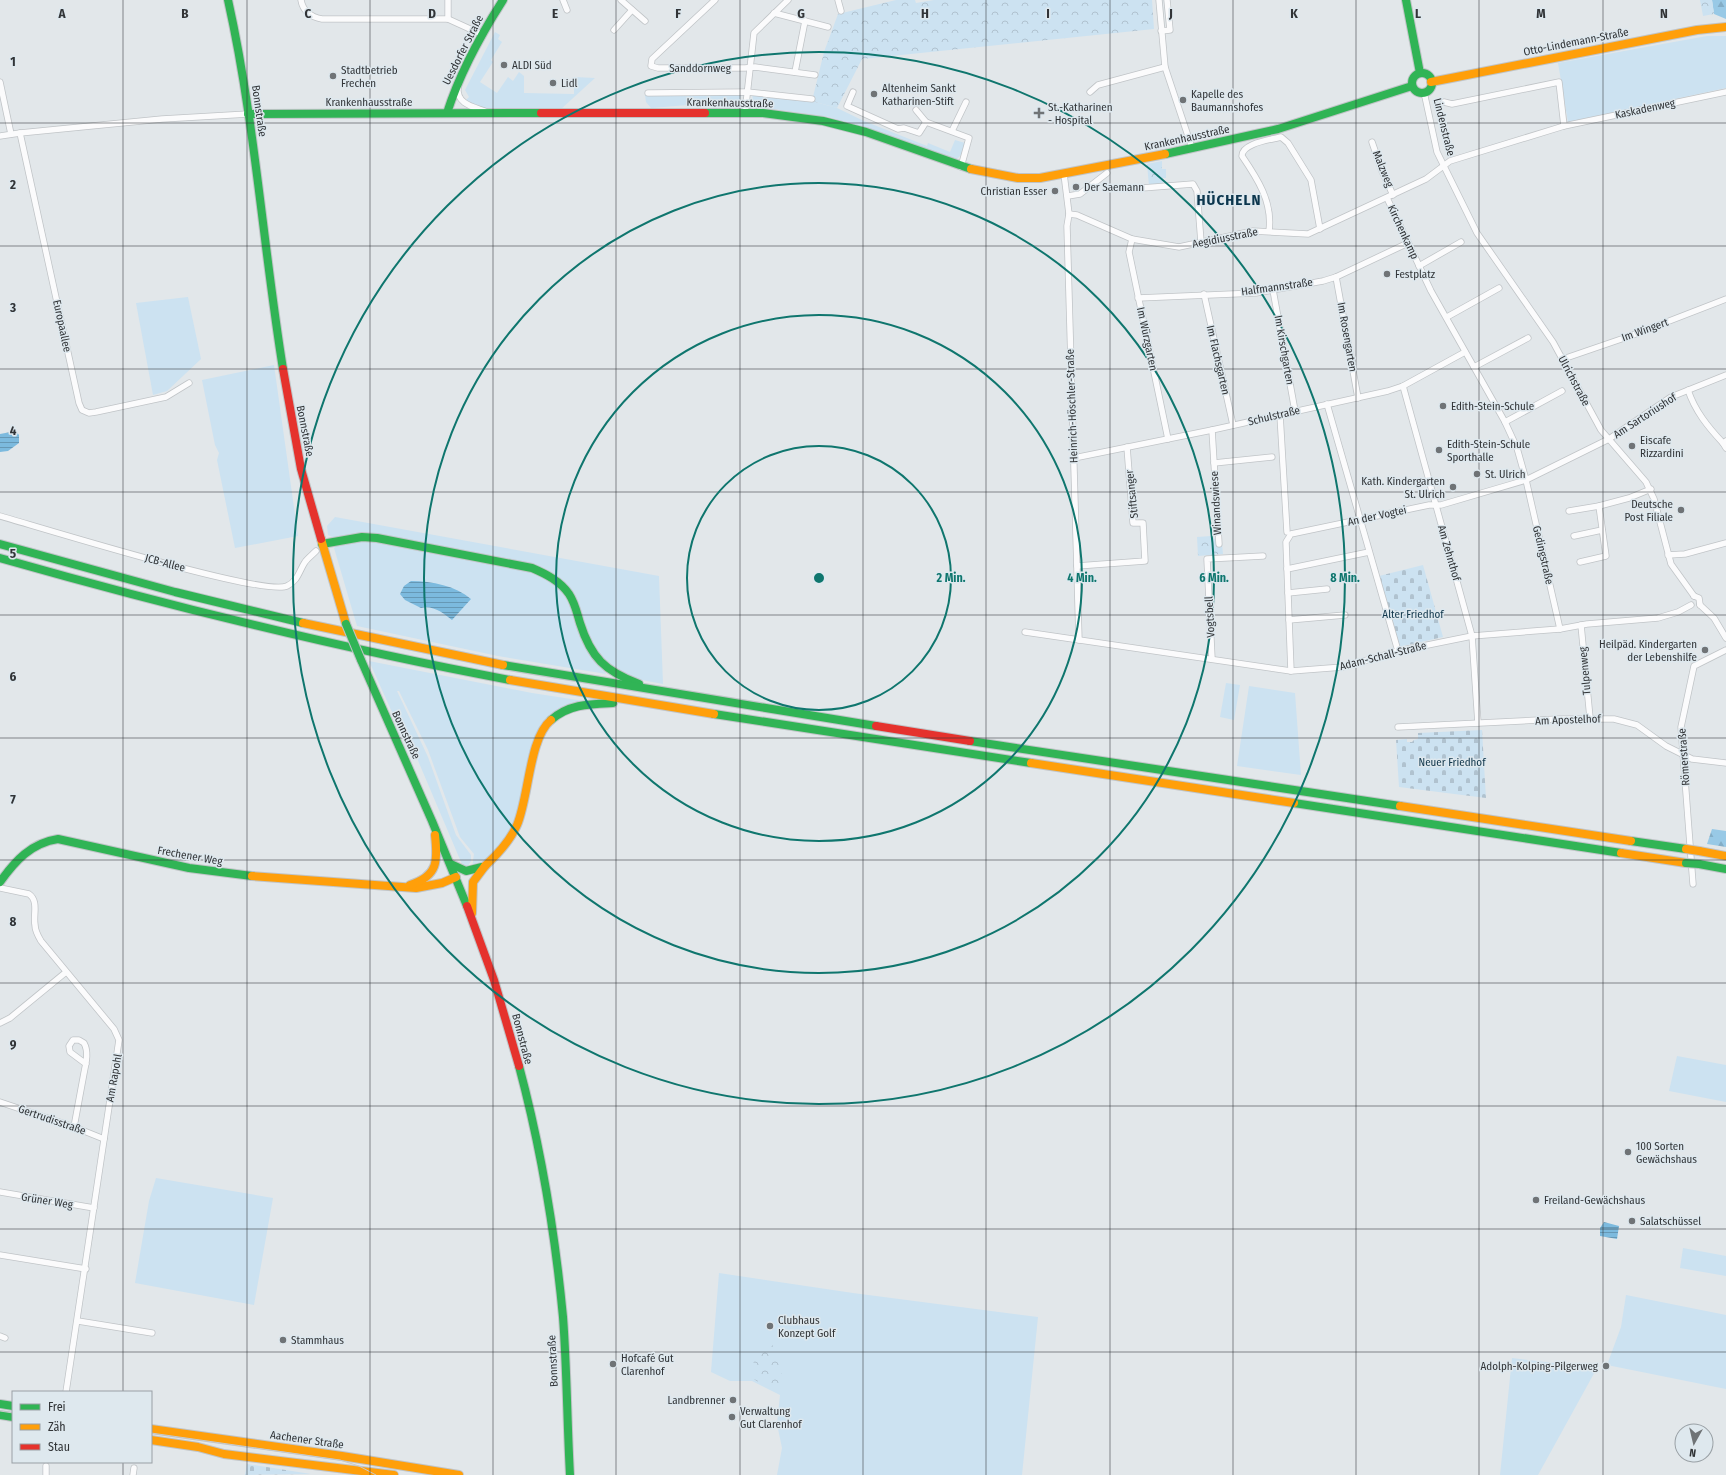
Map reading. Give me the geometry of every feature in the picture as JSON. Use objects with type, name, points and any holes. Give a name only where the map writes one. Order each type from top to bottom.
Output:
[{"type":"main road","name":"Bonnstraße","points":[[228,0],[248,114],[287,398],[301,469],[346,624],[413,775],[456,877],[502,1006],[521,1077],[542,1169],[554,1244],[561,1303],[570,1475]]},
{"type":"main road","name":"Uesdorfer Straße","points":[[447,113],[452,94],[481,34],[503,0]]},
{"type":"main road","points":[[1406,0],[1420,73]]},
{"type":"main road","name":"Otto-Lindemann-Straße","points":[[1431,82],[1697,30],[1726,27]]},
{"type":"main road","points":[[1420,73],[1426,74],[1431,82],[1431,87],[1424,92],[1417,92],[1412,86],[1412,80],[1420,73]]},
{"type":"main road","name":"Krankenhausstraße","points":[[248,114],[745,113],[790,116],[844,126],[866,132],[961,167],[989,174],[1018,178],[1040,178],[1192,148],[1278,129],[1412,86]]},
{"type":"main road","points":[[322,544],[362,537],[377,538],[532,568],[553,577],[567,591],[574,604],[588,646],[599,662],[620,677],[664,692]]},
{"type":"main road","points":[[0,544],[165,590],[309,625],[488,662],[932,736],[1726,856]]},
{"type":"main road","points":[[0,558],[121,592],[311,640],[499,678],[647,704],[1726,869]]},
{"type":"main road","points":[[472,919],[473,882],[485,866],[504,847],[515,830],[522,809],[537,740],[543,729],[554,717],[570,707],[585,703],[647,704]]},
{"type":"main road","name":"Frechener Weg","points":[[396,888],[418,883],[432,873],[438,859],[433,825]]},
{"type":"main road","name":"Frechener Weg","points":[[0,882],[26,851],[42,842],[58,839],[189,868],[275,879],[396,888],[424,887],[456,877]]},
{"type":"main road","points":[[449,861],[457,869],[467,872],[473,872],[485,866]]},
{"type":"main road","points":[[0,1404],[12,1406]]},
{"type":"main road","points":[[0,1415],[12,1417]]},
{"type":"main road","name":"Aachener Straße","points":[[152,1429],[342,1456],[459,1475]]},
{"type":"main road","name":"Aachener Straße","points":[[152,1440],[198,1447],[218,1453],[394,1475]]},
{"type":"main road","points":[[218,1453],[236,1449],[238,1445],[234,1441]]},
{"type":"street","points":[[301,0],[306,12],[313,17],[322,19],[448,19],[481,34]]},
{"type":"street","points":[[448,0],[448,19]]},
{"type":"street","points":[[563,0],[566,10]]},
{"type":"street","points":[[621,0],[645,21]]},
{"type":"street","name":"Sanddornweg","points":[[715,0],[652,59],[650,65],[658,68],[755,67],[815,75]]},
{"type":"street","points":[[745,113],[754,33],[788,0]]},
{"type":"street","points":[[838,0],[841,11]]},
{"type":"street","points":[[1159,0],[1165,67],[1192,148]]},
{"type":"street","points":[[1161,31],[1170,30],[1167,0]]},
{"type":"street","points":[[614,30],[632,10]]},
{"type":"street","points":[[774,13],[828,27]]},
{"type":"street","points":[[795,72],[805,21]]},
{"type":"street","points":[[1090,92],[1098,85],[1165,67]]},
{"type":"street","name":"Krankenhausstraße","points":[[459,80],[458,91],[462,100],[466,104],[489,113]]},
{"type":"street","points":[[0,82],[11,134]]},
{"type":"street","points":[[1444,102],[1452,104],[1559,82],[1564,126]]},
{"type":"street","points":[[648,92],[747,92],[812,99]]},
{"type":"street","points":[[853,92],[847,106],[898,129],[904,128],[919,133],[926,122]]},
{"type":"street","name":"Lindenstraße","points":[[1424,92],[1437,152],[1443,166]]},
{"type":"street","name":"Kaskadenweg","points":[[1443,166],[1450,161],[1564,126],[1726,92]]},
{"type":"street","points":[[952,131],[966,102]]},
{"type":"street","points":[[916,110],[926,122],[969,138],[961,167]]},
{"type":"street","points":[[0,136],[162,118],[248,114]]},
{"type":"street","name":"Europaallee","points":[[20,133],[79,404],[82,410],[89,413],[96,412],[166,396],[189,383]]},
{"type":"street","points":[[1269,231],[1266,200],[1254,174],[1242,156],[1242,153],[1246,147],[1281,137],[1288,143],[1311,180],[1320,229]]},
{"type":"street","name":"Malzweg","points":[[1372,142],[1382,171],[1393,195]]},
{"type":"street","name":"Aegidiusstraße","points":[[1069,214],[1076,215],[1132,239],[1179,247],[1253,231],[1308,234],[1426,179],[1443,166]]},
{"type":"street","name":"Ulrichstraße","points":[[1443,166],[1477,233],[1544,329],[1563,359],[1591,414],[1608,439],[1636,468],[1651,490],[1671,564],[1694,596]]},
{"type":"street","points":[[1068,196],[1080,194],[1107,173]]},
{"type":"street","name":"Heinrich-Höschler-Straße","points":[[1064,174],[1068,196],[1069,214],[1066,226],[1079,640]]},
{"type":"street","points":[[1142,188],[1190,183],[1196,186],[1201,242]]},
{"type":"street","name":"Kirchenkamp","points":[[1387,198],[1431,291],[1447,316],[1465,352],[1505,422],[1517,448],[1526,480]]},
{"type":"street","name":"Im Würzgarten","points":[[1132,239],[1129,252],[1168,439]]},
{"type":"street","name":"Kirchenkamp","points":[[1419,266],[1461,242]]},
{"type":"street","name":"Halfmannstraße","points":[[1138,298],[1204,294],[1256,293],[1273,290],[1336,277],[1408,243]]},
{"type":"street","name":"Im Rosengarten","points":[[1336,277],[1358,398]]},
{"type":"street","points":[[1447,316],[1499,288]]},
{"type":"street","name":"Im Kirschgarten","points":[[1273,290],[1295,411]]},
{"type":"street","name":"Im Flachsgarten","points":[[1204,294],[1233,425]]},
{"type":"street","name":"Im Wingert","points":[[1563,359],[1633,335],[1726,299]]},
{"type":"street","points":[[1474,367],[1528,338]]},
{"type":"street","name":"Schulstraße","points":[[1074,458],[1212,430],[1358,398],[1403,386],[1465,352]]},
{"type":"street","name":"Am Sartoriushof","points":[[1608,439],[1667,399],[1726,375]]},
{"type":"street","name":"Am Zehnthof","points":[[1403,386],[1472,636],[1478,723]]},
{"type":"street","points":[[1688,390],[1698,412],[1725,444]]},
{"type":"street","points":[[1505,422],[1562,391]]},
{"type":"street","points":[[1328,404],[1398,651]]},
{"type":"street","points":[[1280,414],[1287,532]]},
{"type":"street","name":"Winandswiese","points":[[1212,430],[1219,544]]},
{"type":"street","name":"An der Vogtei","points":[[1291,671],[1286,542],[1291,534],[1435,504],[1441,505],[1526,480],[1608,439]]},
{"type":"street","name":"Stiftsanger","points":[[1077,566],[1145,561],[1143,522],[1133,523],[1127,447]]},
{"type":"street","name":"Winandswiese","points":[[1214,463],[1272,457]]},
{"type":"street","name":"Gedingstraße","points":[[1526,480],[1560,629]]},
{"type":"street","points":[[1569,511],[1599,506],[1651,490]]},
{"type":"street","points":[[1580,562],[1606,556],[1599,506]]},
{"type":"street","name":"JCB-Allee","points":[[0,516],[180,567],[259,585],[286,586],[297,579],[305,563],[316,551]]},
{"type":"street","points":[[1574,536],[1602,530]]},
{"type":"street","points":[[1668,555],[1685,554],[1726,543]]},
{"type":"street","points":[[1287,569],[1369,552]]},
{"type":"street","name":"Vogtsbell","points":[[1212,659],[1207,559],[1262,556]]},
{"type":"street","points":[[1288,593],[1327,589]]},
{"type":"street","points":[[1694,596],[1701,600],[1700,605],[1695,608],[1690,605],[1690,599],[1694,596]]},
{"type":"street","name":"Adam-Schall-Straße","points":[[1025,632],[1291,671],[1343,667],[1398,651],[1472,636],[1560,629],[1581,625],[1658,618],[1674,614],[1690,605]]},
{"type":"street","points":[[1700,605],[1711,615],[1726,638]]},
{"type":"street","points":[[1289,620],[1345,615]]},
{"type":"street","name":"Tulpenweg","points":[[1581,625],[1590,718]]},
{"type":"street","name":"Römerstraße","points":[[1693,884],[1681,727],[1692,669],[1697,664],[1726,650]]},
{"type":"street","name":"Am Apostelhof","points":[[1398,727],[1590,718],[1627,722],[1645,730],[1666,746],[1692,759],[1726,763]]},
{"type":"street","name":"Am Rapohl","points":[[0,888],[29,894],[32,896],[34,901],[36,932],[41,941],[114,1030],[119,1040],[86,1269],[69,1365],[66,1391]]},
{"type":"street","points":[[0,1023],[10,1018],[66,972]]},
{"type":"street","points":[[74,1127],[86,1064]]},
{"type":"street","name":"Gertrudisstraße","points":[[0,1102],[74,1127],[104,1139]]},
{"type":"street","name":"Grüner Weg","points":[[0,1192],[94,1208]]},
{"type":"street","points":[[0,1254],[86,1269]]},
{"type":"street","points":[[78,1321],[152,1333]]},
{"type":"street","points":[[46,1466],[46,1475]]},
{"type":"street","points":[[133,1475],[134,1468]]},
{"type":"green space","points":[[896,0],[915,0],[916,3],[934,0],[1152,0],[1154,29],[862,59],[837,108],[812,101],[824,52],[838,14]]},
{"type":"green space","points":[[1700,0],[1712,0],[1714,14],[1703,16]]},
{"type":"green space","points":[[1712,0],[1726,0],[1726,19],[1714,14]]},
{"type":"green space","points":[[495,32],[500,35],[498,39],[502,42],[491,60],[493,62],[480,82],[497,93],[508,77],[513,81],[519,72],[524,76],[524,93],[574,94],[574,77],[595,78],[560,110],[498,110],[474,105],[465,101],[469,97],[465,90]]},
{"type":"green space","points":[[1707,36],[1726,36],[1726,88],[1568,122],[1558,63]]},
{"type":"green space","points":[[741,94],[740,99],[733,106],[688,105],[651,108],[646,102],[645,95]]},
{"type":"green space","points":[[752,94],[812,101],[837,108],[864,121],[927,146],[928,143],[950,152],[955,140],[965,143],[961,155],[957,159],[951,159],[900,139],[829,117],[761,107],[753,101]]},
{"type":"green space","points":[[1162,161],[1162,169],[1166,169],[1166,178],[1163,178],[1163,184],[1149,186],[1147,164]]},
{"type":"green space","points":[[188,297],[201,359],[167,391],[153,395],[136,303]]},
{"type":"green space","points":[[274,365],[298,536],[235,548],[217,460],[219,453],[215,445],[202,380]]},
{"type":"green space","points":[[335,517],[659,576],[663,684],[626,677],[596,654],[579,606],[531,564],[332,537],[328,535],[327,526]]},
{"type":"green space","points":[[1211,536],[1215,539],[1216,544],[1222,544],[1223,554],[1198,556],[1197,537]]},
{"type":"green space","points":[[367,541],[540,574],[561,589],[606,674],[498,656],[357,626],[334,548],[338,544]]},
{"type":"green space","name":"Alter Friedhof","points":[[1423,565],[1443,637],[1399,647],[1379,576]]},
{"type":"green space","points":[[369,661],[532,693],[584,701],[545,722],[514,826],[490,858],[472,869],[474,854],[460,837],[428,750],[399,691],[397,691],[428,757],[456,835],[471,855],[471,861],[466,869],[464,869],[408,737],[391,710]]},
{"type":"green space","points":[[1226,683],[1240,685],[1234,720],[1220,717]]},
{"type":"green space","points":[[1249,686],[1295,693],[1301,775],[1237,766]]},
{"type":"green space","name":"Neuer Friedhof","points":[[1482,730],[1486,798],[1399,787],[1396,740],[1407,739],[1407,742],[1412,742],[1418,739],[1418,733]]},
{"type":"green space","points":[[1712,829],[1726,831],[1726,847],[1707,844]]},
{"type":"green space","points":[[1677,1056],[1726,1065],[1726,1102],[1669,1091]]},
{"type":"green space","points":[[156,1178],[273,1198],[254,1305],[135,1283],[149,1201]]},
{"type":"green space","points":[[1683,1248],[1726,1256],[1726,1276],[1680,1268]]},
{"type":"green space","points":[[719,1273],[853,1293],[1038,1317],[1022,1475],[777,1475],[782,1448],[777,1424],[780,1395],[752,1381],[730,1381],[711,1372]]},
{"type":"green space","points":[[1626,1295],[1726,1315],[1726,1389],[1607,1365],[1621,1327]]},
{"type":"green space","points":[[762,1344],[776,1346],[782,1375],[780,1393],[753,1379],[754,1361]]},
{"type":"green space","points":[[1512,1358],[1597,1368],[1538,1475],[1500,1475]]},
{"type":"green space","points":[[247,1464],[311,1474],[245,1475]]},
{"type":"shaded area","points":[[16,431],[19,435],[19,443],[8,451],[0,452],[0,434]]},
{"type":"shaded area","points":[[411,581],[443,585],[465,594],[471,599],[452,620],[438,610],[425,607],[421,608],[405,600],[400,594],[404,586]]},
{"type":"shaded area","points":[[1604,1222],[1619,1226],[1617,1239],[1600,1236],[1600,1228]]},
{"type":"tram line","points":[[0,1411],[12,1413]]},
{"type":"tram line","points":[[152,1433],[340,1460],[359,1466],[376,1475]]},
{"type":"traffic: fast","points":[[228,0],[252,137],[283,369]]},
{"type":"traffic: fast","points":[[447,113],[458,83],[471,55],[503,0]]},
{"type":"traffic: fast","points":[[1406,0],[1420,73]]},
{"type":"traffic: fast","points":[[1422,73],[1429,76],[1432,83],[1429,90],[1422,93],[1415,90],[1412,83],[1415,76],[1422,73]]},
{"type":"traffic: fast","points":[[1165,154],[1278,129],[1412,86]]},
{"type":"traffic: fast","points":[[248,114],[541,113]]},
{"type":"traffic: fast","points":[[705,113],[763,113],[823,121],[866,132],[971,169]]},
{"type":"traffic: fast","points":[[322,544],[362,537],[377,538],[537,570],[557,582],[569,594],[574,604],[584,635],[601,662],[617,674],[639,684]]},
{"type":"traffic: fast","points":[[0,544],[175,592],[303,623]]},
{"type":"traffic: fast","points":[[0,558],[127,593],[254,625],[446,668],[510,680]]},
{"type":"traffic: fast","points":[[346,624],[361,660]]},
{"type":"traffic: fast","points":[[361,660],[432,821],[467,906]]},
{"type":"traffic: fast","points":[[503,665],[876,726]]},
{"type":"traffic: fast","points":[[551,720],[572,708],[613,703]]},
{"type":"traffic: fast","points":[[714,714],[1031,763]]},
{"type":"traffic: fast","points":[[970,741],[1400,806]]},
{"type":"traffic: fast","points":[[1294,803],[1621,853]]},
{"type":"traffic: fast","points":[[0,882],[24,854],[40,844],[58,839],[189,868],[252,876]]},
{"type":"traffic: fast","points":[[1631,841],[1686,849]]},
{"type":"traffic: fast","points":[[1686,863],[1699,864]]},
{"type":"traffic: fast","points":[[451,864],[466,871],[482,867]]},
{"type":"traffic: fast","points":[[1699,864],[1726,869]]},
{"type":"traffic: fast","points":[[519,1066],[534,1128],[556,1254],[563,1317],[570,1475]]},
{"type":"traffic: fast","points":[[0,1404],[12,1406]]},
{"type":"traffic: fast","points":[[0,1415],[12,1417]]},
{"type":"traffic: slow","points":[[1431,82],[1697,30],[1726,27]]},
{"type":"traffic: slow","points":[[971,169],[1018,178],[1040,178],[1165,154]]},
{"type":"traffic: slow","points":[[321,539],[346,624]]},
{"type":"traffic: slow","points":[[303,623],[503,665]]},
{"type":"traffic: slow","points":[[510,680],[714,714]]},
{"type":"traffic: slow","points":[[485,866],[503,847],[517,825],[538,740],[551,720]]},
{"type":"traffic: slow","points":[[1031,763],[1294,803]]},
{"type":"traffic: slow","points":[[1400,806],[1631,841]]},
{"type":"traffic: slow","points":[[410,885],[426,877],[431,872],[436,860],[435,835]]},
{"type":"traffic: slow","points":[[1686,849],[1699,851]]},
{"type":"traffic: slow","points":[[1699,851],[1726,856]]},
{"type":"traffic: slow","points":[[1621,853],[1686,863]]},
{"type":"traffic: slow","points":[[472,913],[473,882],[485,866]]},
{"type":"traffic: slow","points":[[252,876],[416,888],[442,883],[456,877]]},
{"type":"traffic: slow","points":[[152,1429],[342,1456],[459,1475]]},
{"type":"traffic: slow","points":[[152,1440],[198,1447],[224,1454],[394,1475]]},
{"type":"traffic: jam","points":[[541,113],[705,113]]},
{"type":"traffic: jam","points":[[283,369],[301,469],[321,539]]},
{"type":"traffic: jam","points":[[876,726],[970,741]]},
{"type":"traffic: jam","points":[[467,906],[494,980],[519,1066]]},
{"type":"place","name":"ALDI Süd","points":[[504,65]]},
{"type":"place","name":"Stadtbetrieb Frechen","points":[[333,76]]},
{"type":"place","name":"Lidl","points":[[553,83]]},
{"type":"place","name":"Altenheim Sankt Katharinen-Stift","points":[[874,94]]},
{"type":"place","name":"Kapelle des Baumannshofes","points":[[1183,100]]},
{"type":"place","name":"St.-Katharinen - Hospital","points":[[1039,113]]},
{"type":"place","name":"Der Saemann","points":[[1076,187]]},
{"type":"place","name":"Christian Esser","points":[[1055,191]]},
{"type":"place","name":"Festplatz","points":[[1387,274]]},
{"type":"place","name":"Edith-Stein-Schule","points":[[1443,406]]},
{"type":"place","name":"Eiscafe Rizzardini","points":[[1632,446]]},
{"type":"place","name":"Edith-Stein-Schule Sporthalle","points":[[1439,450]]},
{"type":"place","name":"St. Ulrich","points":[[1477,474]]},
{"type":"place","name":"Kath. Kindergarten St. Ulrich","points":[[1453,487]]},
{"type":"place","name":"Deutsche Post Filiale","points":[[1681,510]]},
{"type":"place","name":"Heilpäd. Kindergarten der Lebenshilfe","points":[[1705,650]]},
{"type":"place","name":"100 Sorten Gewächshaus","points":[[1628,1152]]},
{"type":"place","name":"Freiland-Gewächshaus","points":[[1536,1200]]},
{"type":"place","name":"Salatschüssel","points":[[1632,1221]]},
{"type":"place","name":"Clubhaus Konzept Golf","points":[[770,1326]]},
{"type":"place","name":"Stammhaus","points":[[283,1340]]},
{"type":"place","name":"Hofcafé Gut Clarenhof","points":[[613,1364]]},
{"type":"place","name":"Adolph-Kolping-Pilgerweg","points":[[1606,1366]]},
{"type":"place","name":"Landbrenner","points":[[733,1400]]},
{"type":"place","name":"Verwaltung Gut Clarenhof","points":[[732,1417]]},
{"type":"district","name":"HÜCHELN","points":[[1229,200]]}]
